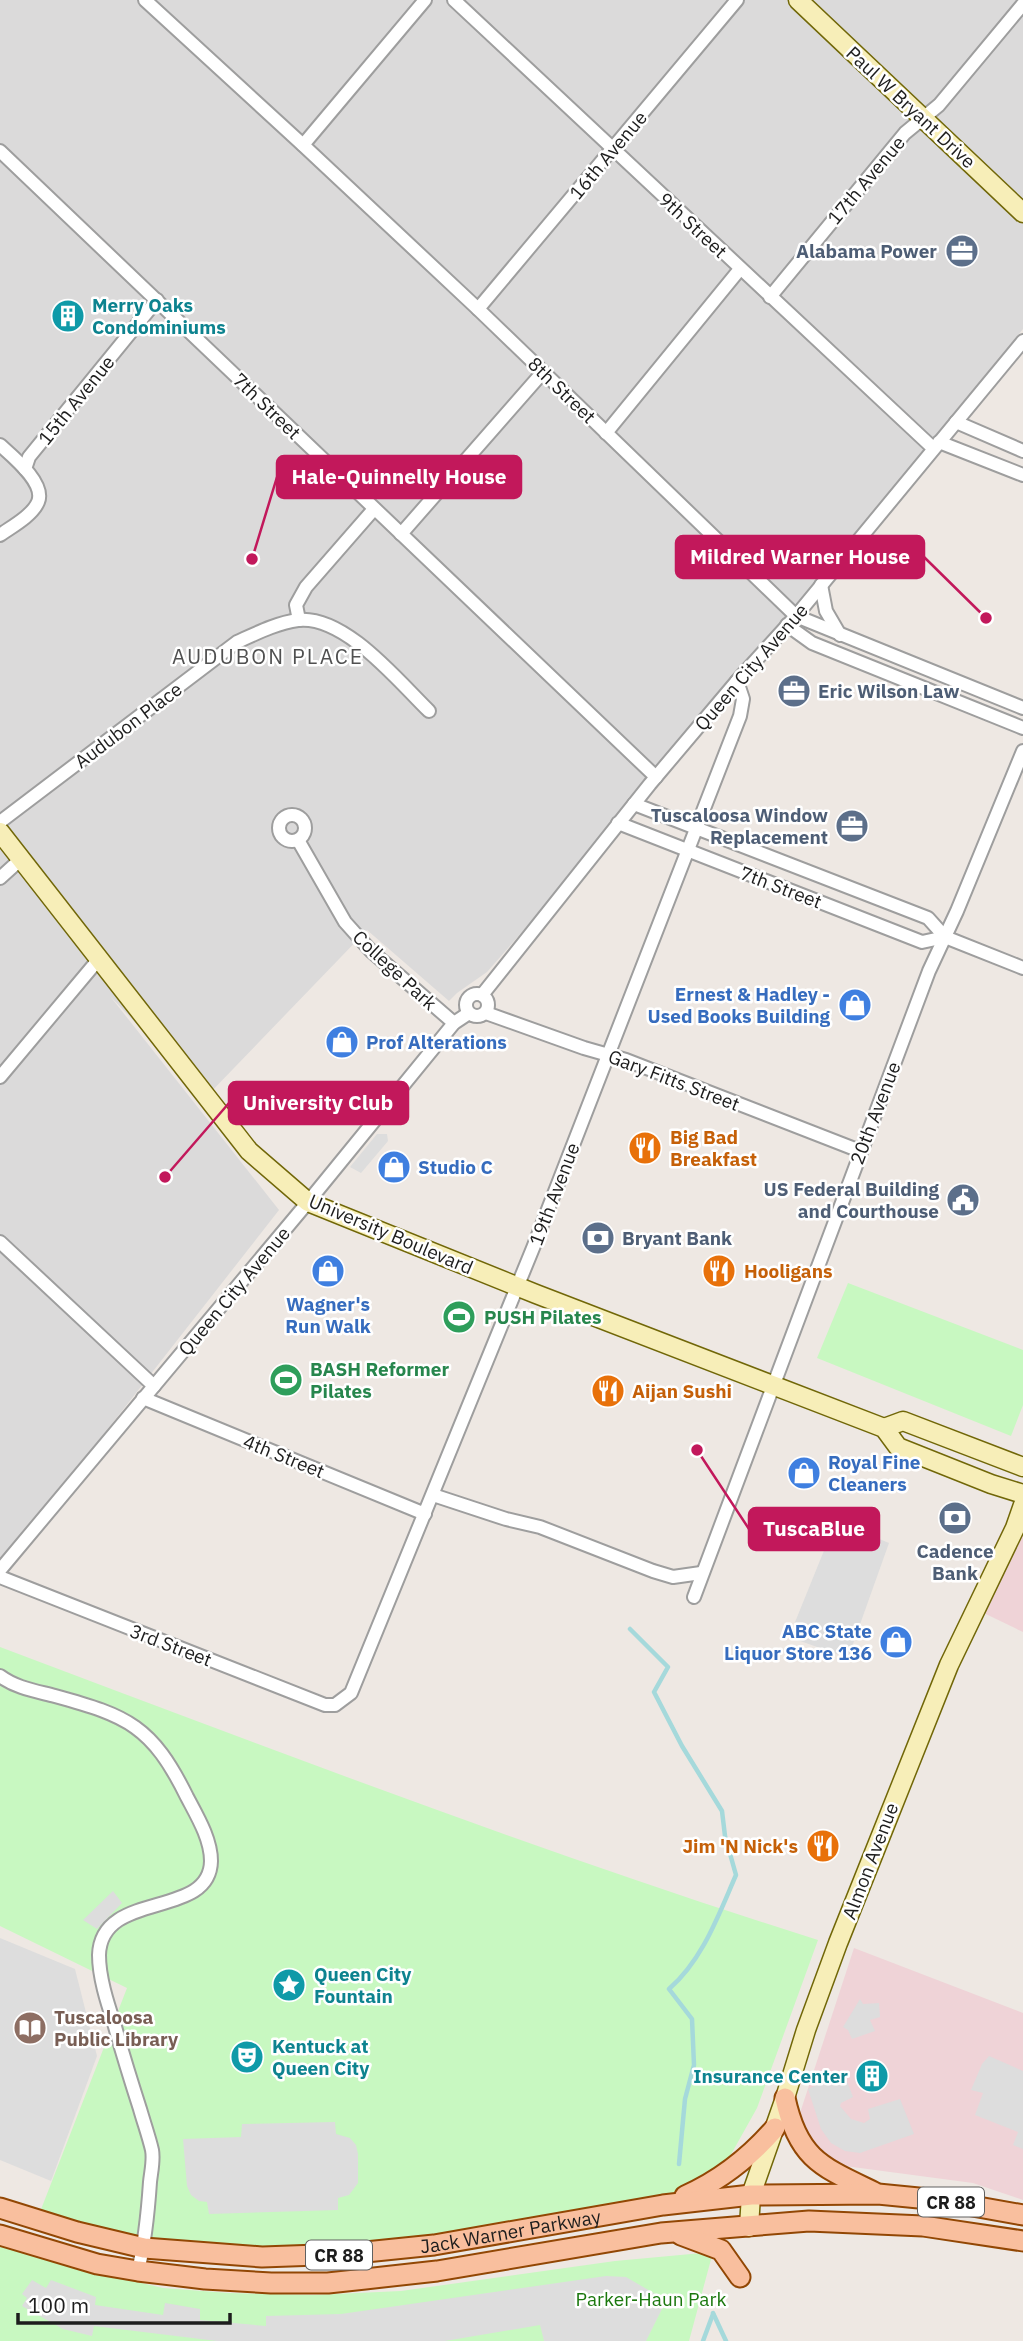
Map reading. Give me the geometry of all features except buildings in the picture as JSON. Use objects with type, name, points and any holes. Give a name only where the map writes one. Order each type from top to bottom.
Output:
[{"type":"main road","name":"Paul W Bryant Drive","points":[[798,0],[1023,213]]},
{"type":"main road","name":"University Boulevard","points":[[0,832],[249,1151],[308,1202],[884,1428],[898,1447],[1023,1494]]},
{"type":"main road","name":"University Boulevard","points":[[884,1428],[903,1421],[1023,1467]]},
{"type":"main road","name":"Almon Avenue","points":[[749,2227],[751,2195],[806,2030],[949,1665],[1015,1528],[1023,1505]]},
{"type":"main road","points":[[785,2098],[795,2132],[807,2153],[821,2165],[878,2194]]},
{"type":"main road","points":[[663,2206],[718,2180],[753,2152],[775,2128]]},
{"type":"main road","name":"Jack Warner Parkway","points":[[0,2208],[77,2232],[144,2248],[262,2257],[346,2254],[434,2245],[663,2206],[751,2195],[878,2194],[939,2200],[1023,2215]]},
{"type":"main road","name":"Jack Warner Parkway","points":[[0,2235],[97,2264],[138,2271],[230,2281],[328,2283],[437,2271],[674,2232],[809,2221],[885,2223],[1023,2241]]},
{"type":"main road","points":[[674,2232],[721,2250],[740,2277]]},
{"type":"street","points":[[303,145],[425,0]]},
{"type":"street","name":"9th Street","points":[[454,0],[770,297],[936,445],[1023,475]]},
{"type":"street","name":"16th Avenue","points":[[478,309],[737,0]]},
{"type":"street","name":"8th Street","points":[[152,2],[606,433],[812,643],[1022,729]]},
{"type":"street","name":"17th Avenue","points":[[770,297],[900,139],[939,105],[1023,4]]},
{"type":"street","name":"7th Street","points":[[0,151],[656,777]]},
{"type":"street","points":[[606,433],[740,269]]},
{"type":"street","name":"15th Avenue","points":[[25,469],[29,457],[157,300]]},
{"type":"street","name":"Queen City Avenue","points":[[0,1570],[454,1023],[469,1013],[466,1006],[468,999],[475,994],[482,995],[618,822],[791,621],[1023,341]]},
{"type":"street","points":[[401,534],[543,372]]},
{"type":"street","points":[[956,422],[1023,452]]},
{"type":"street","points":[[0,445],[25,469],[36,485],[38,502],[29,513],[0,535]]},
{"type":"street","points":[[299,620],[296,605],[306,587],[374,509]]},
{"type":"street","points":[[821,585],[826,611],[840,635]]},
{"type":"street","name":"Audubon Place","points":[[0,822],[237,642],[267,628],[299,620],[329,625],[373,656],[429,710]]},
{"type":"street","name":"8th Street","points":[[791,621],[840,635],[1023,708]]},
{"type":"street","name":"19th Avenue","points":[[342,1700],[351,1693],[356,1684],[517,1286],[688,851],[740,716],[743,699],[737,681]]},
{"type":"street","name":"20th Avenue","points":[[694,1597],[932,964],[1023,751]]},
{"type":"street","name":"7th Street","points":[[634,804],[928,918],[945,937],[1023,968]]},
{"type":"street","name":"7th Street","points":[[618,822],[922,942],[945,937]]},
{"type":"street","name":"College Park","points":[[298,840],[345,922],[371,951],[454,1023]]},
{"type":"street","points":[[0,878],[21,859]]},
{"type":"street","points":[[0,1077],[98,960]]},
{"type":"street","points":[[469,1013],[479,1017],[486,1013],[488,1003],[482,995]]},
{"type":"street","name":"Gary Fitts Street","points":[[486,1013],[608,1054],[860,1151]]},
{"type":"street","points":[[0,1242],[154,1386]]},
{"type":"street","name":"4th Street","points":[[143,1398],[425,1514]]},
{"type":"street","points":[[433,1495],[540,1527],[673,1577],[701,1573]]},
{"type":"street","name":"3rd Street","points":[[0,1577],[325,1704],[335,1705],[342,1700]]},
{"type":"street","points":[[0,1676],[20,1687],[99,1707],[136,1726],[169,1765],[210,1848],[210,1873],[206,1881],[181,1898],[138,1910],[116,1921],[105,1935],[99,1954],[108,2006],[152,2151],[144,2248],[138,2271]]},
{"type":"shaded area","points":[[0,0],[1023,0],[1023,329],[634,804],[487,972],[449,1001],[367,930],[206,1097],[110,996],[279,1210],[0,1567]]},
{"type":"shaded area","points":[[377,1134],[387,1134],[388,1141],[361,1173],[350,1167]]},
{"type":"shaded area","points":[[1023,1486],[1023,1632],[967,1605]]},
{"type":"shaded area","points":[[836,1521],[889,1543],[848,1658],[789,1637]]},
{"type":"shaded area","points":[[113,1891],[122,1903],[97,1929],[83,1920]]},
{"type":"shaded area","points":[[0,1938],[75,1969],[97,2056],[51,2181],[0,2160]]},
{"type":"shaded area","points":[[854,1948],[1023,2013],[1023,2200],[973,2183],[845,2166],[815,2150],[799,2116]]},
{"type":"shaded area","points":[[860,1999],[863,2004],[879,2003],[880,2017],[870,2020],[875,2031],[852,2039],[848,2030],[843,2027]]},
{"type":"shaded area","points":[[989,2056],[1023,2071],[1023,2149],[1013,2145],[1018,2132],[975,2115],[983,2093],[971,2090],[982,2064]]},
{"type":"shaded area","points":[[843,2071],[853,2097],[840,2106],[851,2119],[864,2123],[870,2119],[868,2109],[900,2099],[914,2134],[860,2153],[845,2151],[831,2143],[821,2129],[808,2089],[817,2085],[818,2080]]},
{"type":"shaded area","points":[[335,2122],[336,2134],[350,2138],[356,2145],[358,2154],[358,2183],[349,2195],[338,2198],[338,2210],[209,2214],[207,2202],[199,2201],[191,2195],[187,2186],[183,2139],[241,2137],[242,2124]]},
{"type":"shaded area","points":[[606,2276],[626,2277],[657,2295],[665,2303],[646,2341],[544,2341],[540,2325],[445,2341],[217,2341],[94,2326],[92,2336],[63,2329],[22,2306],[27,2298],[22,2294],[32,2280],[46,2288],[51,2280],[96,2297],[95,2305],[163,2315],[165,2303],[200,2309],[200,2320],[266,2326],[266,2316],[341,2314]]},
{"type":"green space","points":[[848,1283],[1023,1350],[1023,1405],[1011,1436],[817,1358]]},
{"type":"green space","points":[[0,1647],[509,1836],[818,1940],[757,2108],[729,2158],[663,2205],[346,2254],[152,2246],[40,2212],[127,1988],[0,1926]]},
{"type":"green space","name":"Parker-Haun Park","points":[[0,2245],[163,2288],[314,2295],[401,2291],[615,2261],[713,2252],[689,2341],[0,2341]]},
{"type":"waterway","points":[[630,1629],[668,1667],[654,1692],[682,1746],[722,1811],[725,1836],[736,1875],[700,1951],[669,1989],[692,2019],[694,2065],[685,2099],[679,2164]]},
{"type":"waterway","points":[[713,2313],[726,2341]]},
{"type":"waterway","points":[[703,2341],[713,2314]]},
{"type":"place","name":"Alabama Power","points":[[962,251]]},
{"type":"place","name":"Merry Oaks Condominiums","points":[[68,316]]},
{"type":"place","name":"Hale-Quinnelly House","points":[[252,559]]},
{"type":"place","name":"Mildred Warner House","points":[[986,618]]},
{"type":"place","name":"Eric Wilson Law","points":[[794,691]]},
{"type":"place","name":"Tuscaloosa Window Replacement","points":[[852,826]]},
{"type":"place","name":"Ernest & Hadley - Used Books Building","points":[[855,1005]]},
{"type":"place","name":"Prof Alterations","points":[[342,1042]]},
{"type":"place","name":"Big Bad Breakfast","points":[[645,1148]]},
{"type":"place","name":"Studio C","points":[[394,1167]]},
{"type":"place","name":"University Club","points":[[165,1177]]},
{"type":"place","name":"US Federal Building and Courthouse","points":[[963,1200]]},
{"type":"place","name":"Bryant Bank","points":[[598,1238]]},
{"type":"place","name":"Wagner's Run Walk","points":[[328,1271]]},
{"type":"place","name":"Hooligans","points":[[719,1271]]},
{"type":"place","name":"PUSH Pilates","points":[[459,1317]]},
{"type":"place","name":"BASH Reformer Pilates","points":[[286,1380]]},
{"type":"place","name":"Aijan Sushi","points":[[608,1391]]},
{"type":"place","name":"TuscaBlue","points":[[697,1450]]},
{"type":"place","name":"Royal Fine Cleaners","points":[[804,1473]]},
{"type":"place","name":"Cadence Bank","points":[[955,1518]]},
{"type":"place","name":"ABC State Liquor Store 136","points":[[896,1642]]},
{"type":"place","name":"Jim 'N Nick's","points":[[823,1846]]},
{"type":"place","name":"Queen City Fountain","points":[[289,1985]]},
{"type":"place","name":"Tuscaloosa Public Library","points":[[30,2028]]},
{"type":"place","name":"Kentuck at Queen City","points":[[247,2057]]},
{"type":"place","name":"Insurance Center","points":[[872,2076]]},
{"type":"district","name":"AUDUBON PLACE","points":[[268,656]]}]
